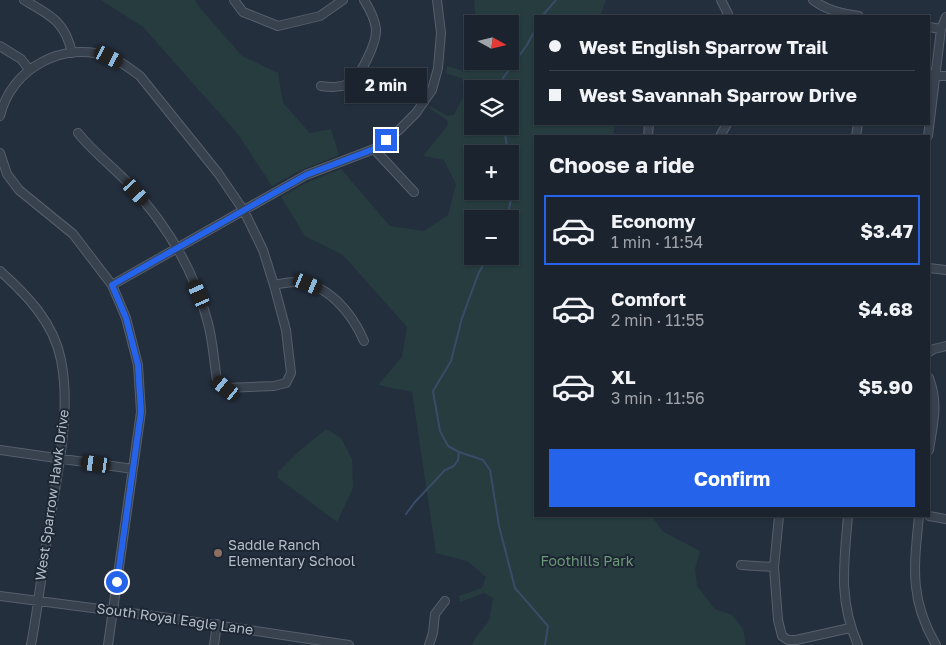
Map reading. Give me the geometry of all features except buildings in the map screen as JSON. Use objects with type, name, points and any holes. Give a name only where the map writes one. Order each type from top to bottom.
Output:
[{"type":"street","points":[[24,0],[61,24],[69,39],[72,53]]},
{"type":"street","points":[[234,0],[243,12],[278,26],[320,16],[343,0]]},
{"type":"street","points":[[321,86],[334,88],[350,83],[372,50],[376,29],[370,9],[364,0]]},
{"type":"street","points":[[112,285],[306,175],[374,149],[399,130],[416,113],[432,90],[438,68],[441,33],[437,0]]},
{"type":"street","points":[[721,0],[728,15]]},
{"type":"street","points":[[813,0],[821,6],[842,14],[850,15]]},
{"type":"street","points":[[930,111],[933,74],[941,29],[946,17]]},
{"type":"street","points":[[930,27],[941,29]]},
{"type":"street","points":[[0,46],[21,58],[29,69]]},
{"type":"street","points":[[0,116],[1,103],[15,84],[29,69],[51,57],[72,53],[92,53],[109,57],[125,65],[140,76],[218,173],[244,211],[263,250],[286,330],[291,373],[286,383],[274,386],[226,388],[217,380],[208,324],[199,294],[178,247],[148,206],[127,182],[89,147],[78,133]]},
{"type":"street","points":[[933,74],[946,76]]},
{"type":"street","points":[[374,149],[414,192]]},
{"type":"street","points":[[0,153],[7,174],[19,190],[73,234],[112,285],[126,318],[140,377],[141,412],[108,645]]},
{"type":"street","points":[[930,268],[946,270]]},
{"type":"street","name":"West Sparrow Hawk Drive","points":[[0,271],[24,292],[37,308],[52,333],[61,359],[64,392],[59,459],[31,645]]},
{"type":"street","points":[[274,285],[293,282],[308,284],[322,289],[332,296],[356,322],[364,341]]},
{"type":"street","points":[[930,351],[946,346]]},
{"type":"street","points":[[930,381],[935,394],[936,410],[930,444]]},
{"type":"street","points":[[0,450],[133,470]]},
{"type":"street","points":[[930,516],[946,519]]},
{"type":"street","points":[[778,517],[774,566],[778,620],[782,636],[788,640],[796,640],[850,628]]},
{"type":"street","points":[[848,517],[843,572],[846,612],[850,628],[858,645]]},
{"type":"street","points":[[920,517],[915,558],[916,597],[926,630],[936,645]]},
{"type":"street","points":[[741,565],[774,566]]},
{"type":"street","name":"South Royal Eagle Lane","points":[[0,596],[217,624],[350,645]]},
{"type":"street","points":[[429,645],[433,633],[435,614],[445,601]]},
{"type":"street","points":[[214,645],[217,624]]},
{"type":"green space","points":[[101,0],[195,0],[242,56],[278,73],[283,103],[310,133],[331,129],[339,155],[299,171],[272,186],[237,133],[143,27]]},
{"type":"green space","name":"Foothills Park","points":[[474,0],[606,0],[600,15],[534,15],[534,125],[615,125],[613,135],[534,135],[534,517],[653,517],[662,531],[700,551],[695,569],[697,586],[715,609],[732,615],[743,629],[746,645],[472,645],[475,638],[489,621],[493,598],[484,593],[460,602],[459,596],[482,588],[486,577],[467,561],[436,553],[412,392],[378,385],[402,357],[407,327],[343,255],[305,236],[281,197],[310,181],[341,169],[390,226],[424,231],[448,215],[456,184],[444,160],[423,156],[448,125],[447,120],[429,108],[430,106],[448,116],[454,115],[464,95],[464,135],[519,135],[519,80],[466,80],[446,73],[447,66],[467,72],[470,70],[519,70],[519,15],[475,15]]},
{"type":"green space","points":[[326,429],[341,438],[352,459],[353,488],[337,522],[278,478],[278,472]]},
{"type":"waterway","points":[[543,15],[556,0]]},
{"type":"waterway","points":[[503,80],[534,32]]},
{"type":"waterway","points":[[505,135],[507,145]]},
{"type":"waterway","points":[[509,210],[511,200]]},
{"type":"waterway","points":[[483,265],[462,318],[451,361],[433,391],[440,431],[448,446],[483,460],[490,470],[499,526],[515,588],[548,626],[545,645]]},
{"type":"waterway","points":[[406,514],[445,470],[454,466],[458,460],[459,453]]},
{"type":"place","name":"Saddle Ranch Elementary School","points":[[218,553]]},
{"type":"route","points":[[117,582],[141,412],[138,365],[126,318],[112,285],[306,175],[374,149],[386,140]]}]
